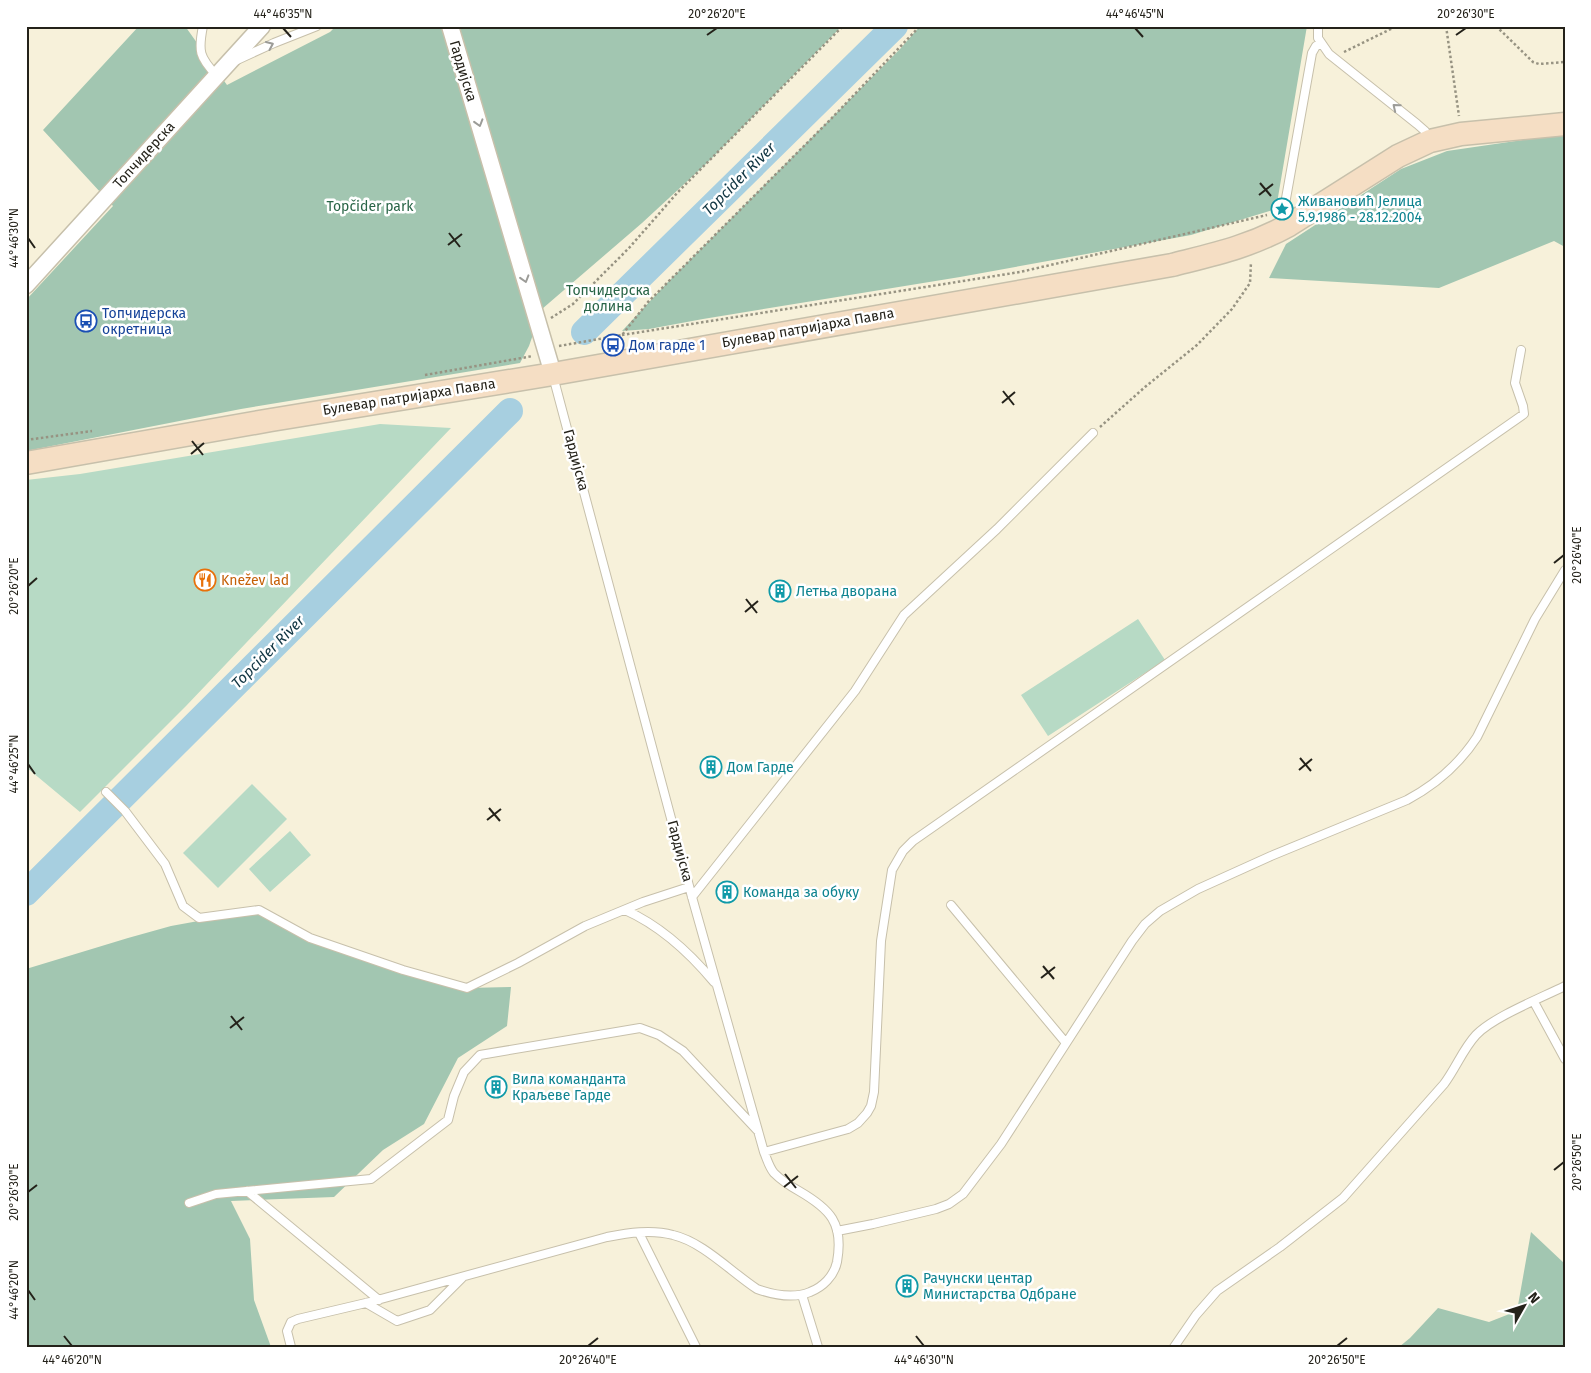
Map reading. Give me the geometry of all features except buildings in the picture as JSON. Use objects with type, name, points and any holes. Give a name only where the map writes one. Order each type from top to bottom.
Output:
[{"type":"main road","name":"Булевар патријарха Павла","points":[[26,463],[281,418],[553,374],[1172,265],[1251,244],[1286,218],[1398,156],[1430,141],[1461,134],[1565,124]]},
{"type":"street","name":"Топчидерска","points":[[26,285],[262,26]]},
{"type":"street","name":"Гардијска","points":[[450,26],[553,374]]},
{"type":"lane","points":[[203,26],[199,46],[205,63],[221,71],[274,43],[317,26]]},
{"type":"lane","points":[[1318,26],[1320,43],[1334,58],[1417,124],[1430,141]]},
{"type":"lane","points":[[1286,218],[1312,53],[1320,43]]},
{"type":"lane","points":[[764,1152],[848,1129],[863,1118],[871,1106],[874,1092],[882,941],[892,870],[903,851],[921,836],[1524,414],[1515,383],[1521,350]]},
{"type":"lane","name":"Гардијска","points":[[553,374],[689,887],[764,1152],[773,1171],[790,1186],[825,1207],[834,1219],[837,1231]]},
{"type":"lane","points":[[692,897],[855,691],[904,615],[997,529],[1093,433]]},
{"type":"lane","points":[[291,1347],[287,1331],[291,1322],[379,1300],[607,1237],[639,1233],[672,1234],[686,1239],[757,1289],[770,1294],[802,1295],[818,1288],[830,1277],[837,1260],[837,1231],[936,1209],[956,1200],[963,1194],[1001,1144],[1132,941],[1160,911],[1219,878],[1421,793],[1456,763],[1478,737],[1535,619],[1565,570]]},
{"type":"lane","points":[[106,792],[125,811],[165,864],[183,906],[199,918],[259,910],[310,938],[403,970],[467,988],[518,963],[585,926],[689,887]]},
{"type":"lane","points":[[951,905],[1066,1042]]},
{"type":"lane","points":[[625,910],[639,916],[663,932],[692,956],[717,985]]},
{"type":"lane","points":[[1174,1347],[1196,1314],[1217,1291],[1327,1212],[1355,1185],[1453,1073],[1468,1046],[1478,1034],[1490,1024],[1565,986]]},
{"type":"lane","points":[[1534,1002],[1565,1059]]},
{"type":"lane","points":[[189,1203],[216,1194],[371,1179],[448,1120],[454,1096],[464,1072],[480,1055],[640,1028],[659,1035],[683,1051],[759,1131]]},
{"type":"lane","points":[[247,1191],[379,1300]]},
{"type":"lane","points":[[639,1233],[696,1347]]},
{"type":"lane","points":[[366,1303],[397,1321],[430,1310],[463,1277]]},
{"type":"lane","points":[[802,1295],[818,1347]]},
{"type":"path","points":[[539,325],[573,304],[629,248],[678,192],[843,26]]},
{"type":"path","points":[[622,335],[648,302],[829,121],[920,26]]},
{"type":"path","points":[[1334,58],[1397,26]]},
{"type":"path","points":[[1446,26],[1461,134]]},
{"type":"path","points":[[1496,26],[1533,62],[1539,64],[1565,62]]},
{"type":"path","points":[[546,348],[1020,272],[1286,218]]},
{"type":"path","points":[[1093,433],[1145,387],[1197,345],[1232,309],[1250,283],[1251,244]]},
{"type":"green space","name":"Topčider park","points":[[139,26],[185,26],[227,85],[330,32],[336,26],[842,26],[708,162],[642,223],[542,309],[529,346],[520,363],[241,409],[26,451],[26,300],[113,206],[43,130]]},
{"type":"green space","points":[[920,26],[1307,26],[1276,209],[1191,235],[960,277],[649,329],[622,331],[667,283],[900,49]]},
{"type":"green space","points":[[1565,134],[1565,247],[1554,241],[1439,288],[1269,278],[1286,244],[1401,169],[1447,151]]},
{"type":"green space","points":[[380,424],[451,428],[186,706],[80,812],[26,767],[26,480],[80,474]]},
{"type":"green space","points":[[1138,619],[1165,660],[1048,736],[1021,695]]},
{"type":"green space","points":[[252,784],[287,819],[218,888],[183,853]]},
{"type":"green space","points":[[290,831],[311,855],[270,892],[249,869]]},
{"type":"green space","points":[[259,910],[310,938],[467,988],[511,987],[507,1026],[458,1058],[424,1124],[383,1150],[334,1197],[231,1201],[250,1239],[254,1300],[271,1347],[26,1347],[26,969],[171,926]]},
{"type":"green space","points":[[1531,1232],[1565,1264],[1565,1347],[1399,1347],[1438,1308],[1489,1322],[1517,1311]]},
{"type":"waterway","name":"Topcider River","points":[[584,332],[895,26]]},
{"type":"waterway","name":"Topcider River","points":[[26,893],[510,411]]},
{"type":"place","name":"Живановић Јелица 5.9.1986 - 28.12.2004","points":[[1282,209]]},
{"type":"place","name":"Топчидерска окретница","points":[[86,321]]},
{"type":"place","name":"Дом гарде 1","points":[[613,345]]},
{"type":"place","name":"Knežev lad","points":[[205,580]]},
{"type":"place","name":"Летња дворана","points":[[780,591]]},
{"type":"place","name":"Дом Гарде","points":[[711,767]]},
{"type":"place","name":"Команда за обуку","points":[[727,892]]},
{"type":"place","name":"Вила команданта Краљеве Гарде","points":[[496,1087]]},
{"type":"place","name":"Рачунски центар Министарства Одбране","points":[[907,1286]]},
{"type":"park label","name":"Топчидерска долина","points":[[608,298]]}]
